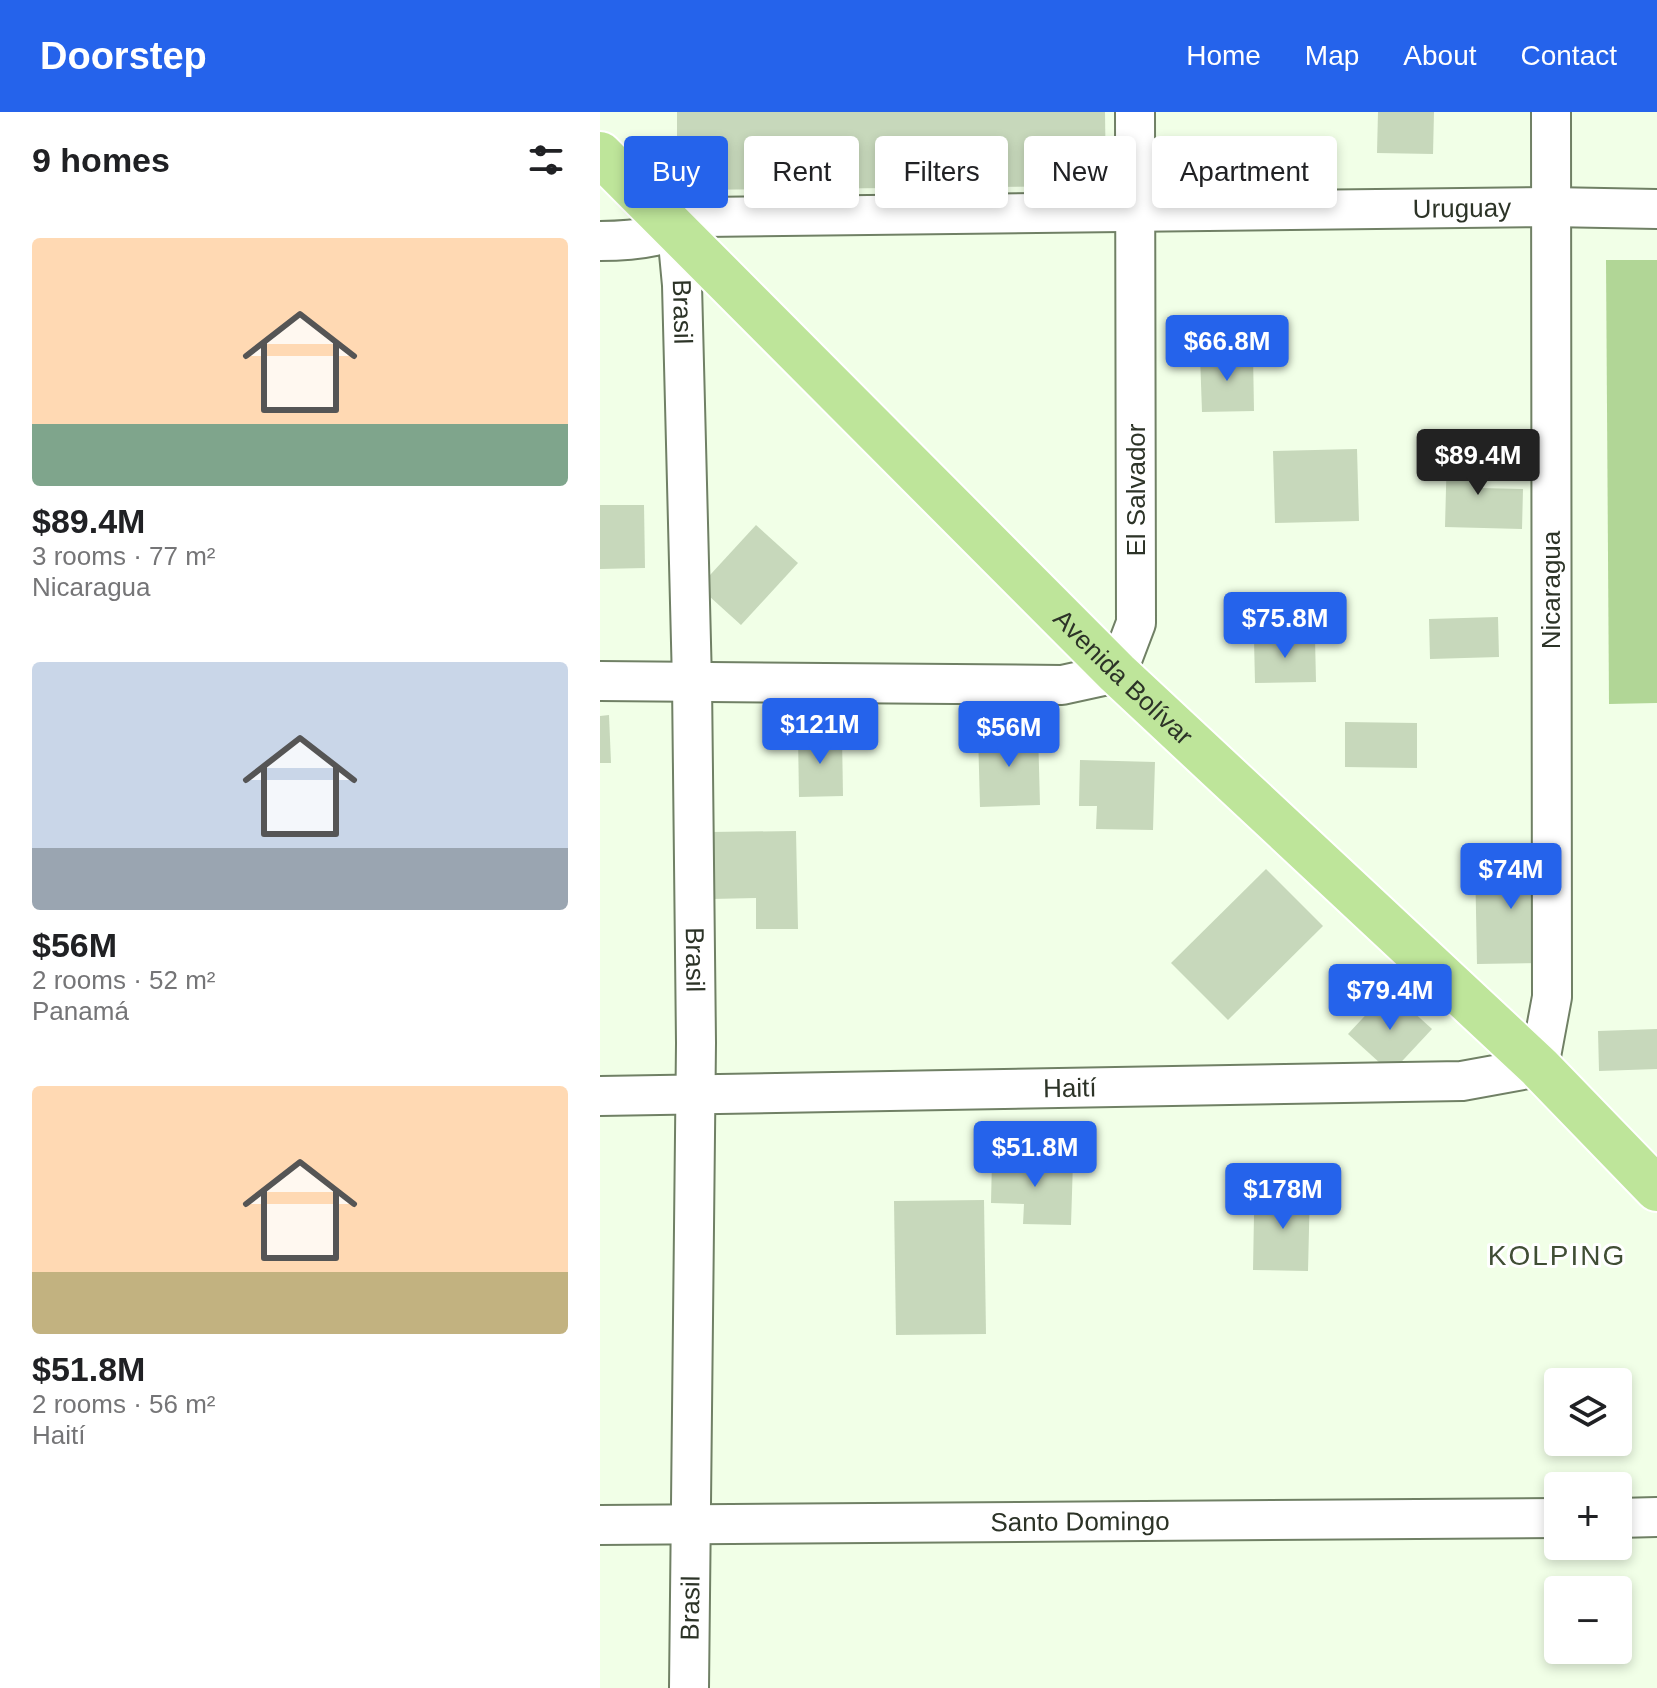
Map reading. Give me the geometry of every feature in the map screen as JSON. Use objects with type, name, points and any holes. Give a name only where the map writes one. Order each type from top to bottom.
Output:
[{"type":"main road","name":"Avenida Bolívar","points":[[600,154],[1117,673],[1539,1067],[1657,1189]]},
{"type":"street","name":"El Salvador","points":[[1117,673],[1136,623],[1135,112]]},
{"type":"street","name":"Nicaragua","points":[[1539,1067],[1552,997],[1551,112]]},
{"type":"street","name":"Uruguay","points":[[600,241],[627,241],[677,232],[704,217],[1551,207],[1657,209]]},
{"type":"street","name":"Brasil","points":[[677,232],[682,285],[692,682],[694,1095],[689,1688]]},
{"type":"street","points":[[600,681],[1062,685],[1117,673]]},
{"type":"street","name":"Haití","points":[[600,1096],[1462,1081],[1539,1067]]},
{"type":"street","points":[[1632,1518],[1657,1517]]},
{"type":"street","name":"Santo Domingo","points":[[600,1525],[1544,1518]]},
{"type":"green space","points":[[1606,260],[1657,260],[1657,703],[1609,704]]},
{"type":"building","points":[[677,112],[1105,112],[1105,136],[1024,136],[1024,187],[1008,187],[1008,136],[875,136],[875,188],[859,188],[859,136],[744,136],[744,189],[728,190],[728,136],[677,136]]},
{"type":"building","points":[[1378,112],[1434,112],[1433,154],[1377,153]]},
{"type":"building","points":[[1253,354],[1254,411],[1202,412],[1200,355]]},
{"type":"building","points":[[1357,449],[1359,521],[1275,523],[1273,451]]},
{"type":"building","points":[[1447,450],[1481,451],[1480,488],[1523,489],[1522,529],[1445,527]]},
{"type":"building","points":[[600,505],[644,505],[645,568],[600,569]]},
{"type":"building","points":[[756,525],[798,563],[741,625],[699,587]]},
{"type":"building","points":[[1498,617],[1499,657],[1430,659],[1429,619]]},
{"type":"building","points":[[1315,638],[1316,682],[1255,683],[1254,639]]},
{"type":"building","points":[[609,715],[611,763],[600,763],[600,716]]},
{"type":"building","points":[[1345,722],[1417,723],[1417,768],[1345,767]]},
{"type":"building","points":[[1038,731],[1040,805],[980,807],[978,733]]},
{"type":"building","points":[[798,736],[842,736],[843,796],[799,797]]},
{"type":"building","points":[[1080,760],[1155,762],[1153,830],[1096,829],[1097,806],[1079,806]]},
{"type":"building","points":[[796,831],[798,929],[756,929],[756,898],[711,899],[710,832]]},
{"type":"building","points":[[1545,858],[1547,963],[1477,964],[1475,859]]},
{"type":"building","points":[[1266,869],[1323,926],[1228,1020],[1171,963]]},
{"type":"building","points":[[1389,990],[1432,1029],[1391,1073],[1348,1034]]},
{"type":"building","points":[[1657,1029],[1657,1069],[1599,1071],[1598,1031]]},
{"type":"building","points":[[992,1159],[1073,1161],[1071,1225],[1023,1224],[1024,1204],[991,1203]]},
{"type":"building","points":[[1266,1188],[1310,1188],[1308,1271],[1253,1270],[1254,1215],[1266,1215]]},
{"type":"building","points":[[984,1200],[986,1334],[896,1335],[894,1201]]},
{"type":"district","name":"KOLPING","points":[[1557,1255]]}]
